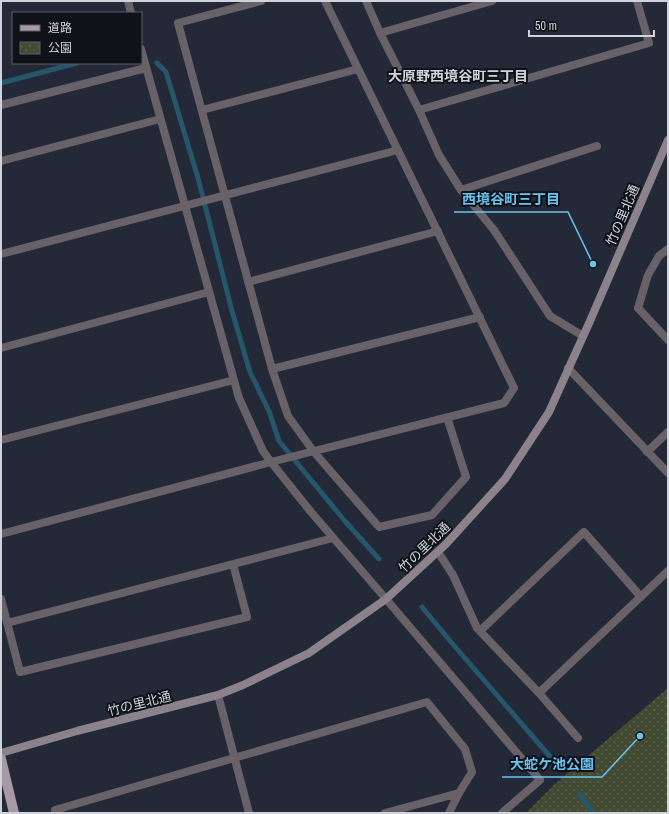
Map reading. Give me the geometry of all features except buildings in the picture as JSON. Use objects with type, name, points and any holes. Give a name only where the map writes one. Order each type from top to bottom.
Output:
[{"type":"main road","points":[[1,759],[14,813]]},
{"type":"street","points":[[128,1],[131,12]]},
{"type":"street","points":[[261,1],[178,23],[272,369],[288,416],[314,452],[379,527],[432,514],[466,477],[447,417]]},
{"type":"street","points":[[1,534],[271,462],[504,403],[514,388],[325,1]]},
{"type":"street","points":[[366,1],[380,33],[419,110],[439,155],[462,190],[494,230],[550,316],[583,336]]},
{"type":"street","points":[[380,33],[492,1]]},
{"type":"street","points":[[419,110],[649,43],[637,1]]},
{"type":"street","points":[[142,53],[239,398],[263,451],[311,512],[540,780],[502,813]]},
{"type":"street","points":[[1,105],[146,68]]},
{"type":"street","points":[[202,110],[358,69]]},
{"type":"street","points":[[1,161],[160,119]]},
{"type":"street","name":"竹の里北通","points":[[1,753],[77,731],[218,695],[243,685],[309,653],[386,599],[438,552],[505,479],[549,412],[668,140]]},
{"type":"street","points":[[462,190],[597,146]]},
{"type":"street","points":[[1,254],[398,150]]},
{"type":"street","points":[[248,282],[438,231]]},
{"type":"street","points":[[668,249],[659,256],[648,275],[638,308],[668,340]]},
{"type":"street","points":[[1,348],[209,292]]},
{"type":"street","points":[[272,369],[480,317]]},
{"type":"street","points":[[568,368],[668,473]]},
{"type":"street","points":[[1,440],[234,380]]},
{"type":"street","points":[[647,452],[668,432]]},
{"type":"street","points":[[480,631],[584,532],[641,596]]},
{"type":"street","points":[[7,623],[333,538]]},
{"type":"street","points":[[438,552],[453,576],[477,628],[539,693],[578,738]]},
{"type":"street","points":[[1,599],[20,672],[247,617],[232,564]]},
{"type":"street","points":[[539,693],[668,571]]},
{"type":"street","points":[[218,695],[248,813]]},
{"type":"street","points":[[56,813],[55,810],[427,702],[465,749],[472,772],[449,813]]},
{"type":"street","points":[[385,813],[459,794]]},
{"type":"green space","points":[[668,688],[668,813],[526,813],[555,784]]},
{"type":"waterway","points":[[157,63],[166,72],[198,178],[232,311],[250,372],[269,411],[279,441],[344,520],[379,559]]},
{"type":"waterway","points":[[1,83],[73,64]]},
{"type":"waterway","points":[[422,607],[553,760]]},
{"type":"waterway","points":[[579,794],[594,813]]},
{"type":"place","name":"西境谷町三丁目","points":[[593,264]]},
{"type":"place","name":"大蛇ケ池公園","points":[[640,736]]},
{"type":"district","name":"大原野西境谷町三丁目","points":[[458,76]]}]
